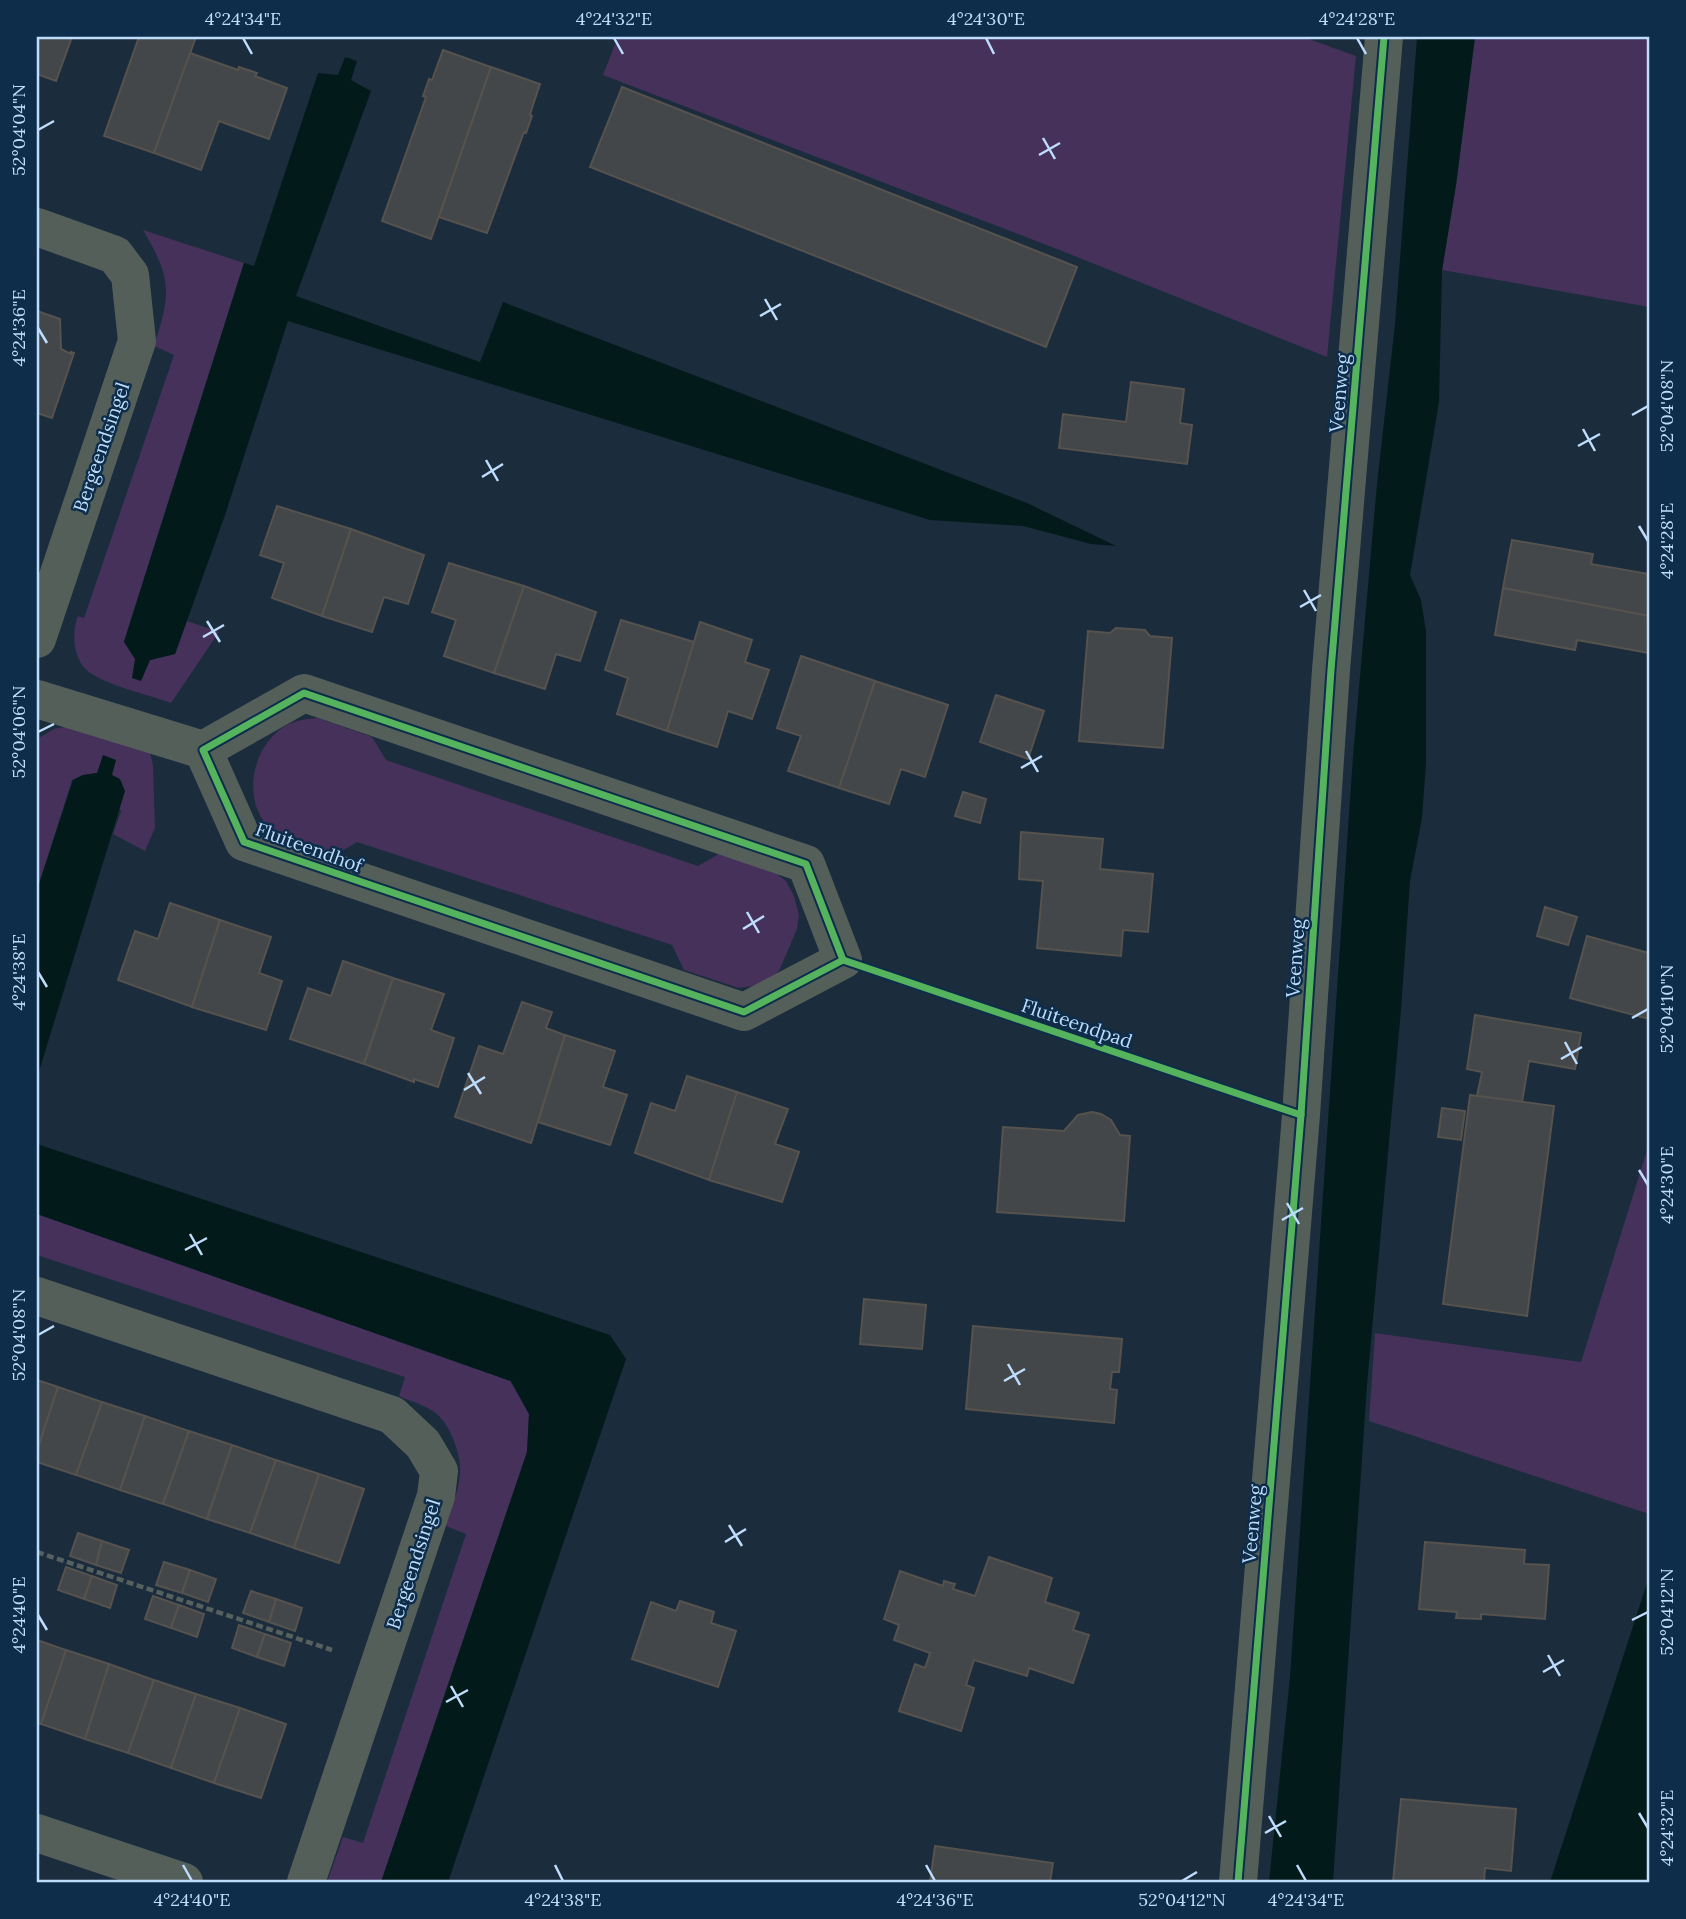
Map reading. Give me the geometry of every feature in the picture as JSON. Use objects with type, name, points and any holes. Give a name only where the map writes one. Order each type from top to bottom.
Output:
[{"type":"street","name":"Veenweg","points":[[1238,1882],[1300,1129],[1331,670],[1384,37]]},
{"type":"street","name":"Bergeendsingel","points":[[37,227],[115,255],[130,275],[137,341],[37,639]]},
{"type":"street","name":"Fluiteendhof","points":[[304,693],[806,864],[843,960],[744,1012],[244,842],[203,750],[304,693]]},
{"type":"street","points":[[37,699],[203,750]]},
{"type":"street","name":"Bergeendsingel","points":[[37,1296],[392,1415],[423,1444],[439,1471],[436,1496],[306,1882]]},
{"type":"street","points":[[37,1833],[184,1882]]},
{"type":"path","points":[[37,1552],[380,1666]]},
{"type":"shaded area","points":[[618,37],[1303,37],[1356,56],[1327,357],[1057,249],[603,75]]},
{"type":"shaded area","points":[[1417,37],[1475,37],[1442,270],[1439,402],[1410,575],[1421,600],[1426,631],[1426,763],[1422,818],[1410,881],[1367,1385],[1333,1882],[1269,1882],[1290,1677],[1353,756],[1377,484],[1395,324]]},
{"type":"shaded area","points":[[1475,37],[1649,37],[1649,307],[1442,270]]},
{"type":"shaded area","points":[[345,57],[357,61],[351,80],[371,91],[296,296],[480,362],[503,302],[1027,503],[1116,546],[1091,544],[1023,526],[930,520],[288,321],[225,515],[175,654],[150,660],[141,681],[132,678],[135,659],[124,642],[244,263],[254,266],[318,73],[338,75]]},
{"type":"shaded area","points":[[143,230],[244,263],[124,641],[135,659],[141,680],[150,660],[175,654],[187,621],[219,632],[171,703],[117,685],[89,672],[80,661],[74,638],[78,616],[84,618],[174,355],[154,346],[164,312],[166,286],[159,261]]},
{"type":"shaded area","points":[[318,718],[372,737],[386,760],[698,866],[722,852],[773,871],[786,881],[794,896],[799,915],[797,929],[779,971],[762,985],[739,988],[684,970],[672,945],[357,842],[337,854],[285,839],[271,829],[256,807],[253,780],[256,766],[268,742],[282,728],[296,721]]},
{"type":"shaded area","points":[[69,726],[150,752],[155,828],[145,851],[113,834],[121,811],[97,773],[72,780],[37,890],[37,739],[54,729]]},
{"type":"shaded area","points":[[103,755],[116,760],[112,775],[120,779],[125,791],[37,1078],[37,890],[73,780],[97,773]]},
{"type":"shaded area","points":[[37,1144],[610,1335],[626,1359],[448,1882],[381,1882],[527,1452],[529,1414],[511,1381],[37,1214]]},
{"type":"shaded area","points":[[1649,1144],[1649,1514],[1369,1421],[1375,1333],[1581,1362]]},
{"type":"shaded area","points":[[37,1214],[510,1381],[529,1414],[527,1452],[381,1882],[327,1882],[343,1837],[363,1843],[466,1534],[446,1526],[460,1479],[459,1458],[451,1435],[435,1413],[399,1396],[405,1377],[37,1255]]},
{"type":"shaded area","points":[[1649,1577],[1649,1882],[1550,1882]]},
{"type":"building","points":[[37,37],[72,37],[56,81],[37,74]]},
{"type":"building","points":[[139,37],[196,37],[154,153],[104,136]]},
{"type":"building","points":[[443,50],[491,67],[431,239],[382,221],[426,97],[423,96],[429,79],[432,80]]},
{"type":"building","points":[[190,53],[238,70],[239,67],[257,73],[255,76],[287,88],[269,139],[219,121],[201,170],[154,153]]},
{"type":"building","points":[[491,67],[540,84],[526,133],[524,132],[487,233],[439,217]]},
{"type":"building","points":[[622,87],[1077,267],[1046,347],[590,167]]},
{"type":"building","points":[[37,311],[60,319],[61,349],[74,353],[52,418],[37,413]]},
{"type":"building","points":[[1131,382],[1184,389],[1180,423],[1192,425],[1187,464],[1059,448],[1063,414],[1126,422]]},
{"type":"building","points":[[277,506],[351,529],[322,616],[272,598],[284,563],[260,555]]},
{"type":"building","points":[[351,529],[424,555],[408,604],[384,597],[372,632],[322,616]]},
{"type":"building","points":[[1512,540],[1593,554],[1591,564],[1649,574],[1649,616],[1503,588]]},
{"type":"building","points":[[449,563],[524,586],[494,673],[444,656],[456,620],[432,612]]},
{"type":"building","points":[[524,586],[596,612],[580,661],[556,654],[545,689],[494,673]]},
{"type":"building","points":[[1503,588],[1649,616],[1649,653],[1577,640],[1575,650],[1495,635]]},
{"type":"building","points":[[621,620],[694,642],[667,731],[617,714],[628,678],[605,670]]},
{"type":"building","points":[[700,622],[752,640],[745,662],[769,670],[752,719],[728,711],[717,747],[667,731]]},
{"type":"building","points":[[1116,628],[1145,630],[1150,636],[1172,638],[1163,748],[1079,741],[1088,631],[1110,633]]},
{"type":"building","points":[[801,656],[875,681],[839,788],[788,771],[801,736],[777,728]]},
{"type":"building","points":[[875,681],[948,705],[925,777],[901,769],[889,804],[839,788]]},
{"type":"building","points":[[996,695],[1044,711],[1028,759],[980,742]]},
{"type":"building","points":[[963,792],[986,799],[980,823],[955,816]]},
{"type":"building","points":[[1021,832],[1103,839],[1100,869],[1153,874],[1148,932],[1123,930],[1121,956],[1037,948],[1043,881],[1019,879]]},
{"type":"building","points":[[170,903],[220,920],[192,1007],[118,980],[135,931],[158,939]]},
{"type":"building","points":[[1545,907],[1577,917],[1568,945],[1537,936]]},
{"type":"building","points":[[220,920],[271,937],[259,973],[282,981],[266,1030],[192,1007]]},
{"type":"building","points":[[1587,936],[1649,953],[1649,1019],[1570,998]]},
{"type":"building","points":[[343,961],[393,978],[364,1064],[290,1039],[308,988],[331,996]]},
{"type":"building","points":[[393,978],[444,994],[431,1030],[454,1038],[438,1087],[414,1079],[414,1082],[364,1064]]},
{"type":"building","points":[[522,1002],[552,1012],[546,1028],[565,1035],[531,1143],[455,1117],[479,1046],[503,1054]]},
{"type":"building","points":[[1475,1015],[1581,1033],[1575,1069],[1529,1061],[1522,1102],[1477,1096],[1482,1072],[1467,1069]]},
{"type":"building","points":[[565,1035],[615,1051],[603,1087],[627,1095],[610,1145],[538,1122]]},
{"type":"building","points":[[687,1076],[737,1092],[709,1180],[635,1153],[651,1103],[675,1111]]},
{"type":"building","points":[[737,1092],[788,1109],[775,1144],[799,1152],[782,1202],[709,1180]]},
{"type":"building","points":[[1470,1095],[1554,1106],[1527,1316],[1443,1304]]},
{"type":"building","points":[[1442,1108],[1465,1111],[1461,1140],[1438,1137]]},
{"type":"building","points":[[1092,1112],[1111,1120],[1120,1135],[1130,1136],[1124,1221],[997,1212],[1003,1127],[1064,1131],[1078,1115]]},
{"type":"building","points":[[864,1299],[926,1305],[922,1349],[860,1344]]},
{"type":"building","points":[[973,1326],[1122,1339],[1119,1372],[1112,1372],[1110,1389],[1117,1390],[1114,1423],[966,1409]]},
{"type":"building","points":[[37,1380],[58,1387],[37,1451]]},
{"type":"building","points":[[58,1387],[102,1402],[76,1475],[37,1462],[37,1451]]},
{"type":"building","points":[[102,1402],[145,1416],[120,1490],[76,1475]]},
{"type":"building","points":[[145,1416],[189,1431],[163,1504],[120,1490]]},
{"type":"building","points":[[189,1431],[232,1445],[207,1519],[163,1504]]},
{"type":"building","points":[[232,1445],[276,1460],[250,1533],[207,1519]]},
{"type":"building","points":[[276,1460],[319,1474],[294,1548],[250,1533]]},
{"type":"building","points":[[319,1474],[364,1489],[339,1563],[294,1548]]},
{"type":"building","points":[[78,1533],[102,1541],[96,1565],[70,1556]]},
{"type":"building","points":[[102,1541],[129,1550],[121,1573],[96,1565]]},
{"type":"building","points":[[1425,1542],[1525,1550],[1524,1564],[1549,1565],[1545,1619],[1481,1614],[1481,1619],[1456,1618],[1457,1612],[1419,1609]]},
{"type":"building","points":[[989,1557],[1052,1578],[1045,1602],[1079,1613],[1073,1630],[1089,1635],[1073,1683],[1029,1668],[1027,1676],[974,1660],[966,1685],[974,1688],[961,1731],[899,1711],[915,1664],[925,1668],[930,1653],[894,1640],[899,1625],[884,1619],[900,1571],[943,1586],[944,1581],[955,1584],[953,1589],[975,1596]]},
{"type":"building","points":[[164,1562],[190,1570],[182,1593],[156,1585]]},
{"type":"building","points":[[66,1567],[92,1576],[84,1599],[58,1590]]},
{"type":"building","points":[[190,1570],[216,1579],[208,1602],[182,1593]]},
{"type":"building","points":[[92,1576],[117,1585],[110,1608],[84,1599]]},
{"type":"building","points":[[251,1591],[276,1599],[269,1622],[243,1613]]},
{"type":"building","points":[[153,1596],[179,1605],[171,1628],[145,1619]]},
{"type":"building","points":[[276,1599],[302,1608],[295,1631],[269,1622]]},
{"type":"building","points":[[680,1601],[714,1612],[711,1623],[736,1631],[718,1687],[632,1659],[651,1602],[676,1611]]},
{"type":"building","points":[[179,1605],[204,1614],[197,1637],[171,1628]]},
{"type":"building","points":[[239,1625],[265,1634],[257,1657],[232,1648]]},
{"type":"building","points":[[265,1634],[291,1643],[284,1666],[257,1657]]},
{"type":"building","points":[[37,1640],[66,1650],[41,1724],[37,1723]]},
{"type":"building","points":[[66,1650],[109,1664],[85,1739],[41,1724]]},
{"type":"building","points":[[109,1664],[154,1680],[128,1753],[85,1739]]},
{"type":"building","points":[[154,1680],[196,1694],[171,1768],[128,1753]]},
{"type":"building","points":[[196,1694],[240,1708],[214,1783],[171,1768]]},
{"type":"building","points":[[240,1708],[286,1724],[261,1798],[214,1783]]},
{"type":"building","points":[[1401,1799],[1516,1809],[1511,1871],[1485,1868],[1484,1882],[1393,1882]]},
{"type":"building","points":[[935,1846],[1053,1863],[1050,1882],[930,1882]]},
{"type":"cycle path","points":[[1238,1882],[1301,1115],[1331,670],[1384,37]]},
{"type":"cycle path","points":[[304,693],[806,864],[843,960],[744,1012],[244,842],[203,750],[304,693]]},
{"type":"cycle path","name":"Fluiteendpad","points":[[843,960],[1301,1115]]}]
